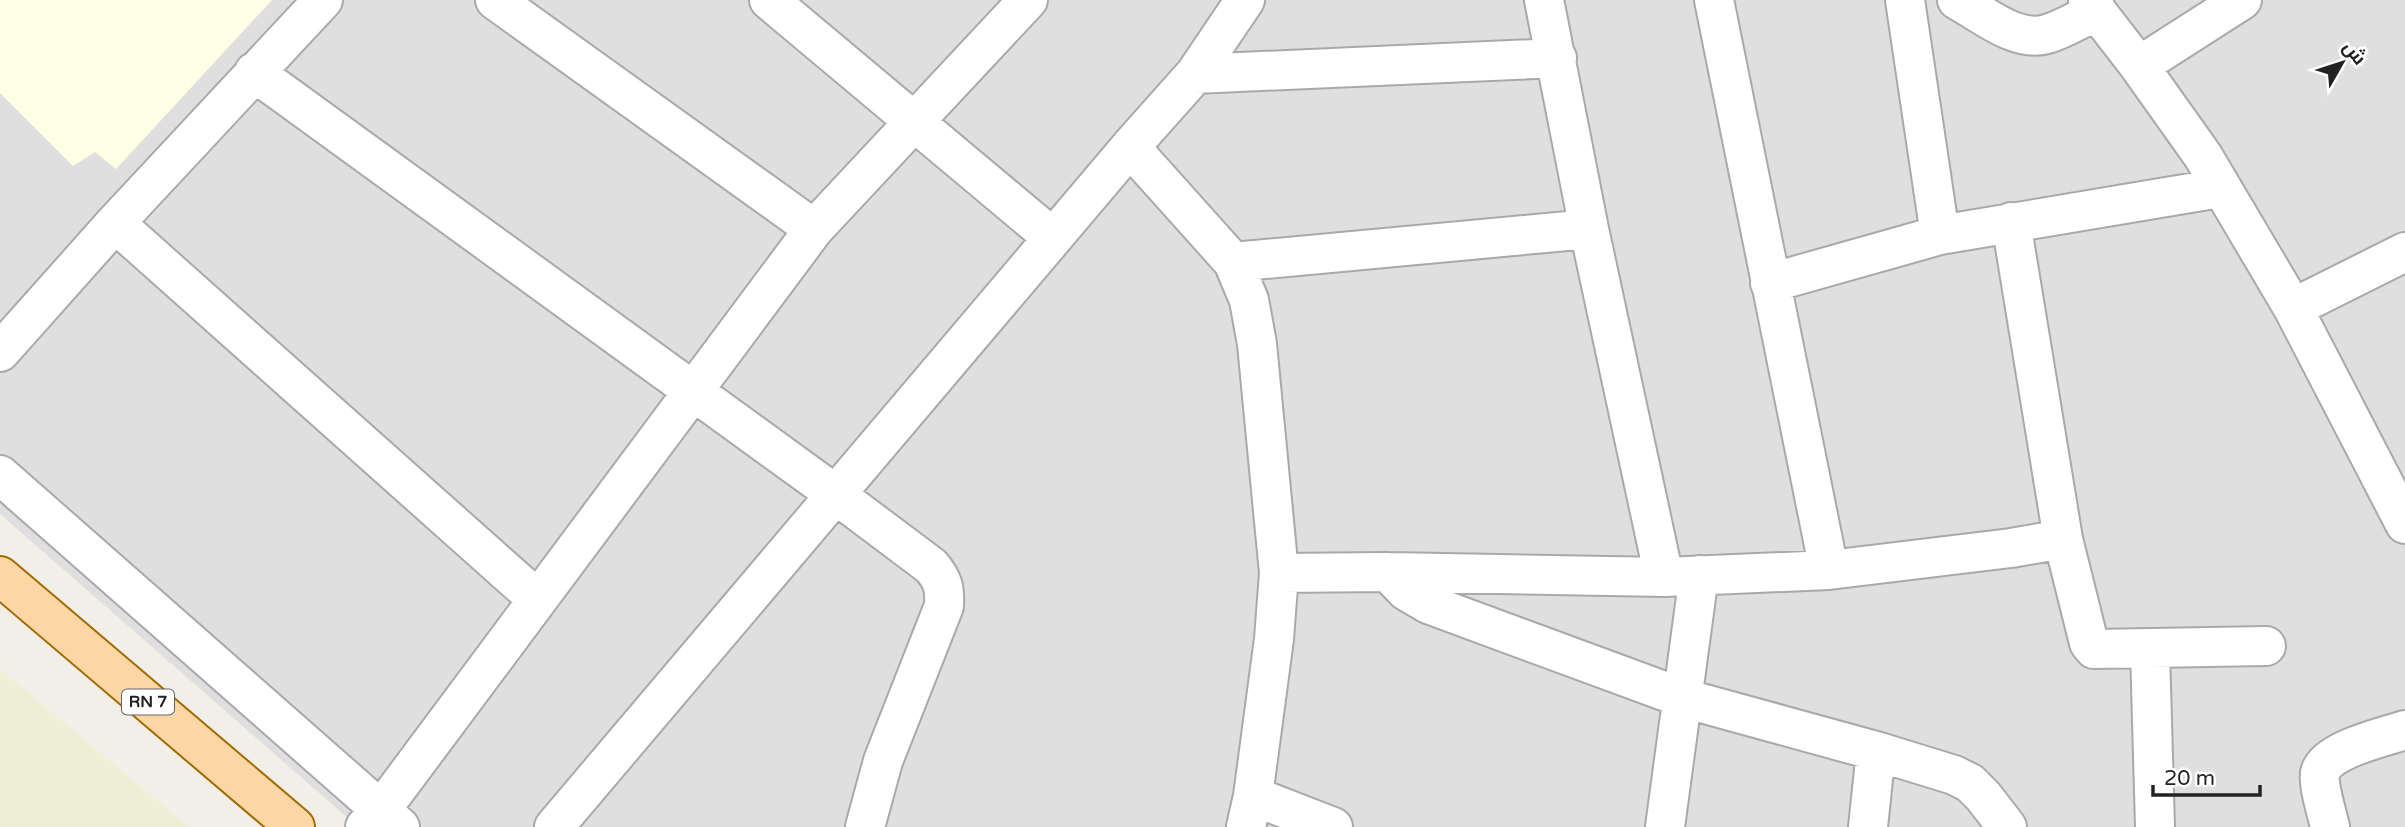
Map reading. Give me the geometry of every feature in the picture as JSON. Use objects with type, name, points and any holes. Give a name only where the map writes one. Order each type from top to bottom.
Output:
[{"type":"main road","name":"RN 7","points":[[0,576],[295,827]]},
{"type":"street","points":[[0,352],[115,223],[323,0]]},
{"type":"street","points":[[495,0],[814,229]]},
{"type":"street","points":[[769,0],[1053,238]]},
{"type":"street","points":[[0,475],[382,822],[537,599],[814,229],[1028,0]]},
{"type":"street","points":[[554,827],[1130,147],[1195,74],[1245,0]]},
{"type":"street","points":[[1544,0],[1589,229],[1681,576],[1684,698],[1665,827]]},
{"type":"street","points":[[1714,0],[1829,570]]},
{"type":"street","points":[[1905,0],[1940,235]]},
{"type":"street","points":[[1957,0],[2011,31],[2025,35],[2046,34],[2092,5],[2139,65],[2203,156],[2293,308],[2401,506]]},
{"type":"street","points":[[2139,65],[2242,0]]},
{"type":"street","points":[[1195,74],[1557,58]]},
{"type":"street","points":[[254,72],[835,494],[931,566],[940,577],[945,588],[944,606],[883,761],[865,827]]},
{"type":"street","points":[[1130,147],[1233,262],[1249,300],[1257,344],[1279,573],[1274,639],[1250,812],[1333,827]]},
{"type":"street","points":[[1770,283],[1940,235],[2220,188]]},
{"type":"street","points":[[2011,222],[2063,539],[2089,643],[2094,649],[2150,650],[2266,646]]},
{"type":"street","points":[[115,223],[537,599]]},
{"type":"street","points":[[1233,262],[1589,229]]},
{"type":"street","points":[[2293,308],[2405,253]]},
{"type":"street","points":[[1279,573],[1681,576],[1829,570],[2063,539]]},
{"type":"street","points":[[1388,572],[1406,591],[1428,604],[1684,698],[1954,775],[1983,796],[2007,827]]},
{"type":"street","points":[[2150,650],[2155,827]]},
{"type":"street","points":[[2330,827],[2319,776],[2325,763],[2338,753],[2405,730]]},
{"type":"street","points":[[1868,827],[1876,751]]},
{"type":"shaded area","points":[[0,0],[2405,0],[2405,827],[358,827],[0,514]]},
{"type":"shaded area","points":[[0,0],[272,0],[116,169],[95,152],[73,166],[0,93]]},
{"type":"shaded area","points":[[0,669],[189,827],[0,827]]}]
